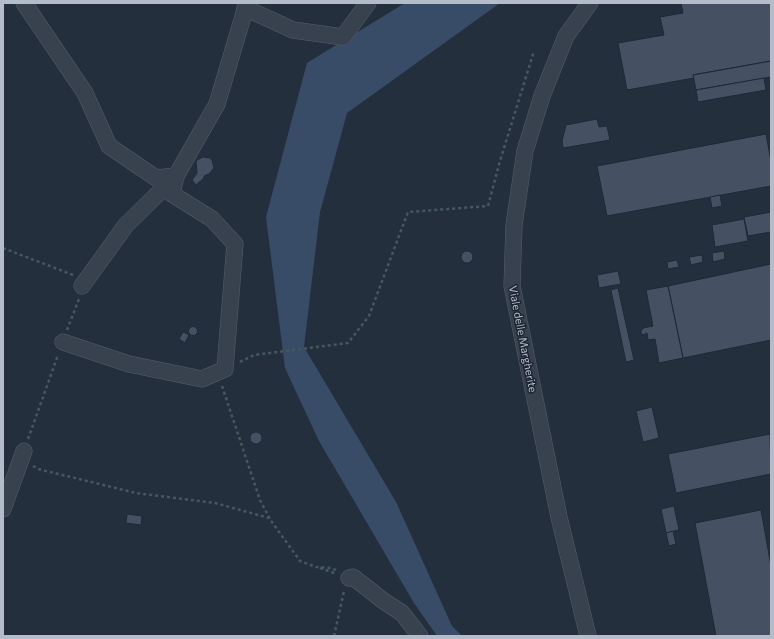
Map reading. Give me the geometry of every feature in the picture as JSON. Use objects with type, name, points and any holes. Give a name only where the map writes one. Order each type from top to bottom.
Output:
[{"type":"street","points":[[24,3],[85,93],[109,146],[156,178],[176,176]]},
{"type":"street","points":[[82,286],[126,225],[176,176],[216,104],[246,6],[293,30],[343,37],[368,3]]},
{"type":"street","name":"Viale delle Margherite","points":[[588,636],[559,517],[512,286],[514,225],[525,151],[542,96],[566,36],[590,3]]},
{"type":"street","points":[[63,342],[129,364],[202,379],[225,369],[235,244],[212,219],[172,194],[176,176]]},
{"type":"street","points":[[3,509],[24,451]]},
{"type":"street","points":[[346,580],[354,576],[385,602],[402,613],[420,636]]},
{"type":"path","points":[[334,636],[346,580],[332,568],[316,567],[300,561],[274,526],[260,500],[217,373],[254,355],[348,343],[369,316],[408,212],[488,206],[500,161],[534,51]]},
{"type":"path","points":[[3,248],[71,274],[79,280],[82,286],[24,451],[25,456],[31,465],[38,469],[136,493],[215,503],[270,519]]},
{"type":"water","points":[[405,3],[500,3],[347,113],[320,212],[304,347],[396,502],[452,626],[462,636],[437,636],[414,603],[319,441],[285,368],[266,217],[307,63]]},
{"type":"building","points":[[681,3],[771,3],[771,61],[693,75],[694,78],[627,90],[618,43],[664,35],[660,17],[683,13]]},
{"type":"building","points":[[771,61],[771,77],[696,90],[693,75]]},
{"type":"building","points":[[764,78],[766,90],[698,102],[696,90]]},
{"type":"building","points":[[597,119],[599,127],[607,126],[610,140],[563,148],[562,141],[566,125]]},
{"type":"building","points":[[766,134],[771,161],[771,186],[607,216],[597,166]]},
{"type":"building","points":[[203,157],[210,158],[212,160],[214,168],[196,185],[192,180],[197,173],[196,162]]},
{"type":"building","points":[[720,195],[722,206],[712,208],[710,197]]},
{"type":"building","points":[[771,212],[771,232],[748,236],[744,217]]},
{"type":"building","points":[[744,219],[748,241],[715,247],[712,225]]},
{"type":"building","points":[[467,251],[471,253],[473,257],[471,261],[467,263],[463,261],[461,257],[463,253]]},
{"type":"building","points":[[724,251],[725,259],[713,262],[712,253]]},
{"type":"building","points":[[702,255],[703,262],[691,265],[689,257]]},
{"type":"building","points":[[677,260],[679,267],[668,269],[667,262]]},
{"type":"building","points":[[771,264],[771,340],[683,358],[668,286]]},
{"type":"building","points":[[618,271],[621,284],[599,288],[597,275]]},
{"type":"building","points":[[668,286],[683,358],[659,363],[655,339],[648,340],[647,333],[643,335],[641,331],[643,328],[653,326],[646,290]]},
{"type":"building","points":[[618,288],[634,360],[626,362],[611,290]]},
{"type":"building","points":[[193,326],[198,331],[193,336],[188,331]]},
{"type":"building","points":[[183,332],[189,335],[185,343],[179,339]]},
{"type":"building","points":[[652,407],[659,438],[643,442],[636,411]]},
{"type":"building","points":[[256,432],[260,434],[262,438],[260,442],[256,444],[252,442],[250,438],[252,434]]},
{"type":"building","points":[[770,434],[771,474],[676,493],[668,454]]},
{"type":"building","points":[[674,506],[679,530],[666,533],[661,509]]},
{"type":"building","points":[[761,510],[771,566],[771,636],[716,636],[695,523]]},
{"type":"building","points":[[127,514],[142,516],[141,525],[126,523]]},
{"type":"building","points":[[673,531],[676,544],[669,546],[666,533]]}]
